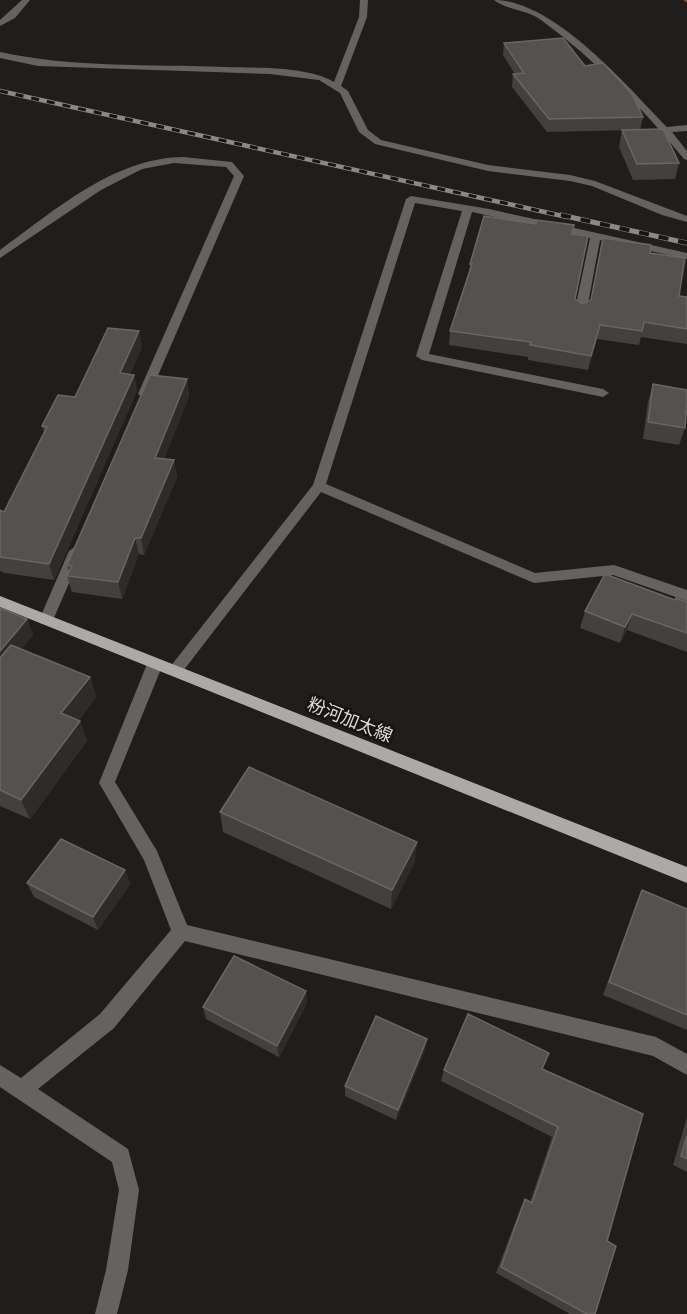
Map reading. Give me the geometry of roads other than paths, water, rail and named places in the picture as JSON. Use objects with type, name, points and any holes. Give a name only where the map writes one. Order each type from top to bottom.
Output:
[{"type":"main road","name":"粉河加太線","points":[[0,601],[687,875]]},
{"type":"street","points":[[0,24],[12,16],[26,0]]},
{"type":"street","points":[[337,85],[363,17],[364,0]]},
{"type":"street","points":[[498,0],[541,16],[602,64],[665,130],[687,157]]},
{"type":"street","points":[[0,55],[38,63],[270,71],[321,78],[344,91],[360,119],[364,132],[378,142],[488,168],[570,178],[595,184],[666,213],[687,219]]},
{"type":"street","points":[[665,130],[687,128]]},
{"type":"street","points":[[0,255],[123,175],[153,162],[193,159],[229,164],[239,176],[140,403]]},
{"type":"street","points":[[175,672],[319,486],[411,199],[468,208],[687,256]]},
{"type":"street","points":[[468,208],[423,356],[603,393]]},
{"type":"street","points":[[580,314],[596,236]]},
{"type":"street","points":[[319,486],[534,578],[614,570],[687,596]]},
{"type":"street","points":[[46,620],[79,544]]},
{"type":"street","points":[[155,664],[107,783],[151,856],[181,932]]},
{"type":"street","points":[[181,932],[656,1047],[687,1065]]},
{"type":"street","points":[[21,1090],[107,1021],[181,932]]},
{"type":"street","points":[[0,1075],[121,1156],[129,1190],[117,1270],[106,1314]]},
{"type":"railway","points":[[0,91],[567,217]]},
{"type":"railway","points":[[561,215],[687,243]]}]
